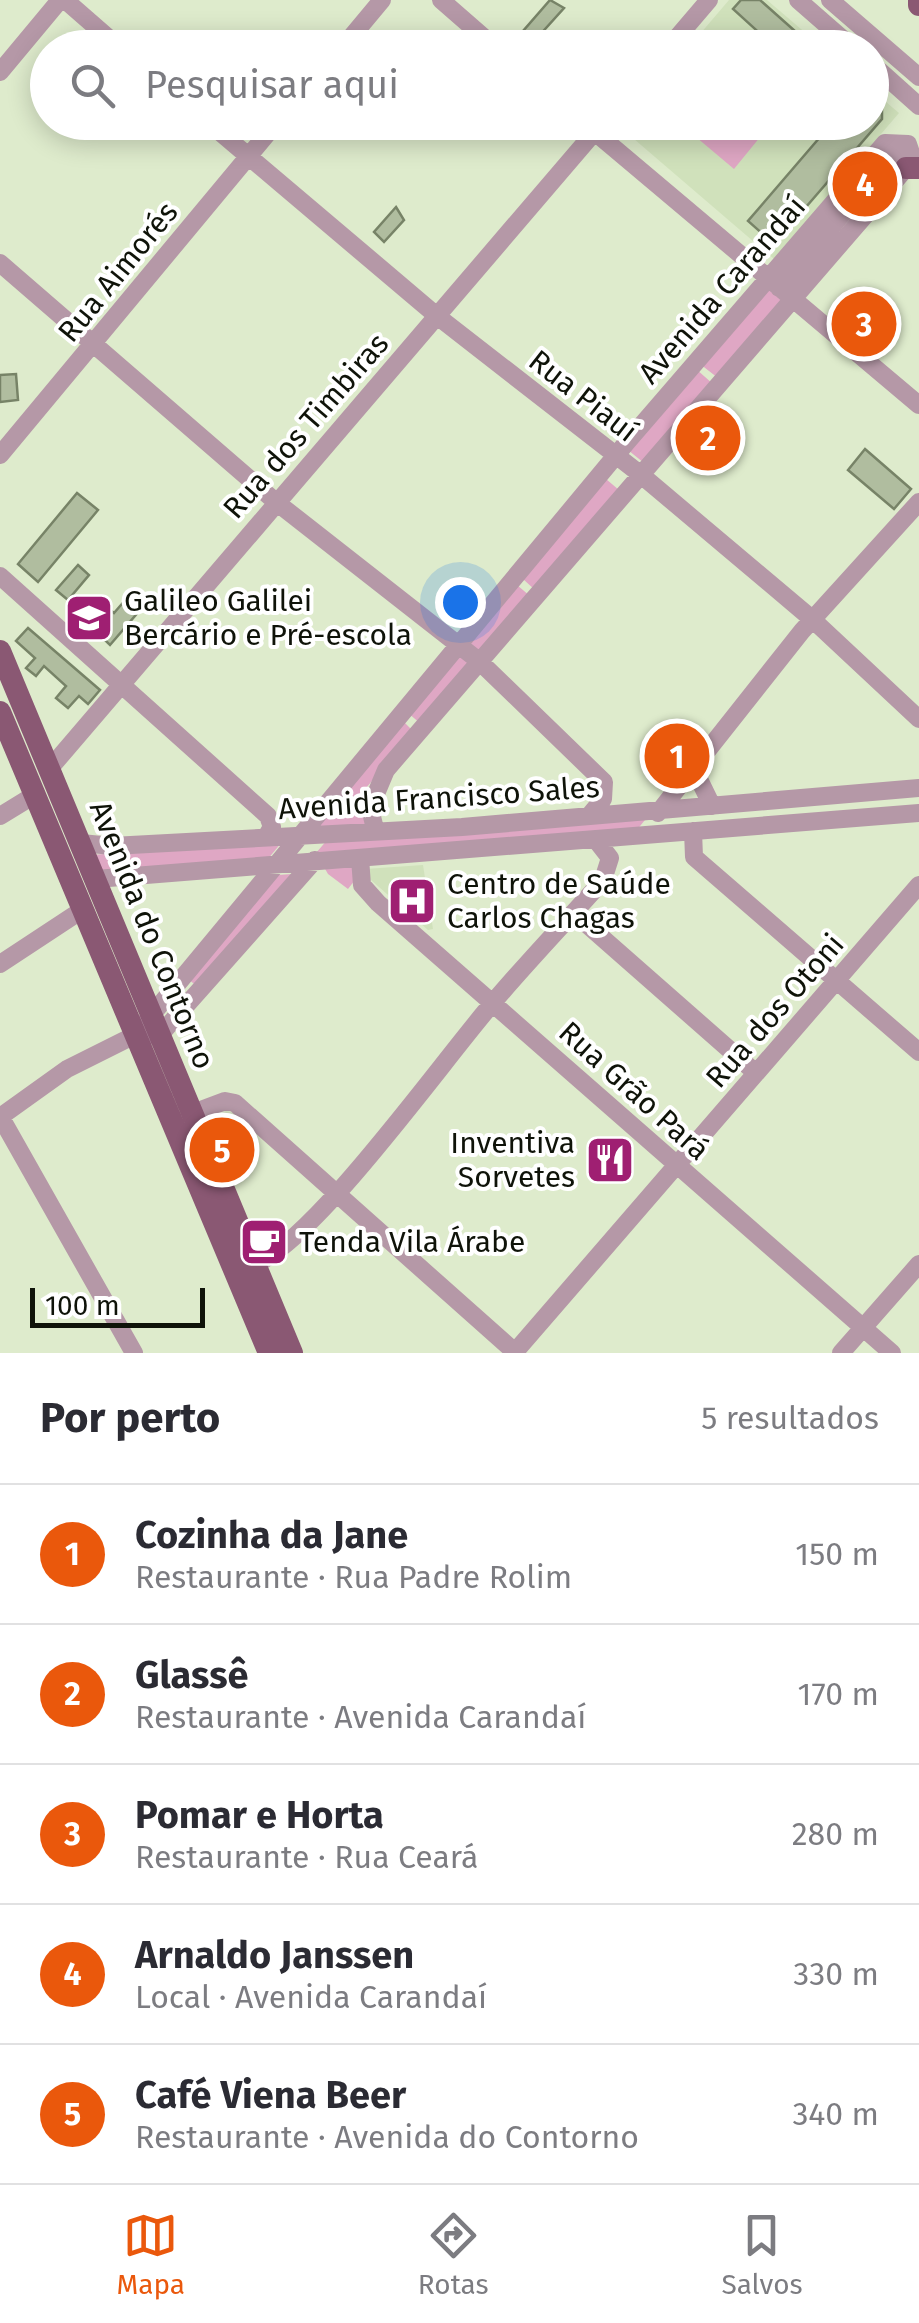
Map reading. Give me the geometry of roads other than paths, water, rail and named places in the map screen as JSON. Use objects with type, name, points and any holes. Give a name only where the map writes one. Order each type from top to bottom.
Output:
[{"type":"main road","name":"Avenida do Contorno","points":[[0,651],[150,1013],[147,1035],[269,1353]]},
{"type":"main road","name":"Avenida do Contorno","points":[[0,712],[82,910],[193,1113],[292,1353]]},
{"type":"main road","points":[[38,800],[74,869],[86,878],[96,879]]},
{"type":"street","points":[[36,30],[62,0],[98,30]]},
{"type":"street","points":[[357,30],[382,0]]},
{"type":"street","points":[[441,0],[475,30]]},
{"type":"street","points":[[683,30],[709,0]]},
{"type":"street","points":[[798,0],[832,30]]},
{"type":"street","points":[[830,0],[865,30]]},
{"type":"street","points":[[0,72],[30,37]]},
{"type":"street","points":[[889,51],[919,77]]},
{"type":"street","points":[[889,79],[919,106]]},
{"type":"street","name":"Rua Piauí","points":[[229,140],[437,316],[640,474],[812,620],[919,718]]},
{"type":"street","name":"Rua Aimorés","points":[[0,455],[262,140]]},
{"type":"street","name":"Rua dos Timbiras","points":[[51,767],[582,140]]},
{"type":"street","points":[[610,140],[919,405]]},
{"type":"street","name":"Avenida Carandaí","points":[[150,1013],[695,363],[780,289],[908,162],[912,156],[908,144],[884,143],[780,289],[718,384],[379,782],[370,808],[375,830]]},
{"type":"street","points":[[0,262],[276,502],[479,660],[604,782],[603,798],[588,816]]},
{"type":"street","points":[[695,363],[718,384]]},
{"type":"street","points":[[638,836],[812,620],[919,502]]},
{"type":"street","points":[[0,576],[8,593],[122,681],[268,816],[272,827],[266,837]]},
{"type":"street","points":[[516,580],[535,596]]},
{"type":"street","points":[[401,714],[420,732]]},
{"type":"street","points":[[694,769],[712,806]]},
{"type":"street","name":"Avenida Francisco Sales","points":[[82,844],[462,827],[919,788]]},
{"type":"street","points":[[0,816],[38,800]]},
{"type":"street","name":"Avenida Francisco Sales","points":[[96,879],[919,814]]},
{"type":"street","points":[[462,827],[463,851]]},
{"type":"street","points":[[693,831],[694,858],[919,1052]]},
{"type":"street","points":[[273,865],[333,832]]},
{"type":"street","points":[[255,1264],[285,1246],[336,1192],[493,1002],[574,913],[611,865],[596,840]]},
{"type":"street","name":"Rua Grão Pará","points":[[360,858],[362,885],[369,894],[892,1353]]},
{"type":"street","points":[[134,1353],[0,1117],[68,1069],[147,1035],[188,1003],[315,860]]},
{"type":"street","name":"Rua dos Otoni","points":[[515,1353],[919,885]]},
{"type":"street","points":[[0,964],[82,910]]},
{"type":"street","points":[[574,913],[756,1073]]},
{"type":"street","points":[[172,988],[188,1003]]},
{"type":"street","points":[[193,1113],[225,1101],[235,1103],[515,1353]]},
{"type":"street","points":[[841,1353],[919,1264]]},
{"type":"place","name":"Arnaldo Janssen","points":[[865,184]]},
{"type":"place","name":"Pomar e Horta","points":[[864,324]]},
{"type":"place","name":"Glassê","points":[[708,438]]},
{"type":"place","name":"Galileo Galilei Bercário e Pré-escola","points":[[89,618]]},
{"type":"place","name":"Cozinha da Jane","points":[[677,756]]},
{"type":"place","name":"Centro de Saúde Carlos Chagas","points":[[412,901]]},
{"type":"place","name":"Café Viena Beer","points":[[222,1150]]},
{"type":"place","name":"Inventiva Sorvetes","points":[[610,1160]]},
{"type":"place","name":"Tenda Vila Árabe","points":[[264,1242]]}]
